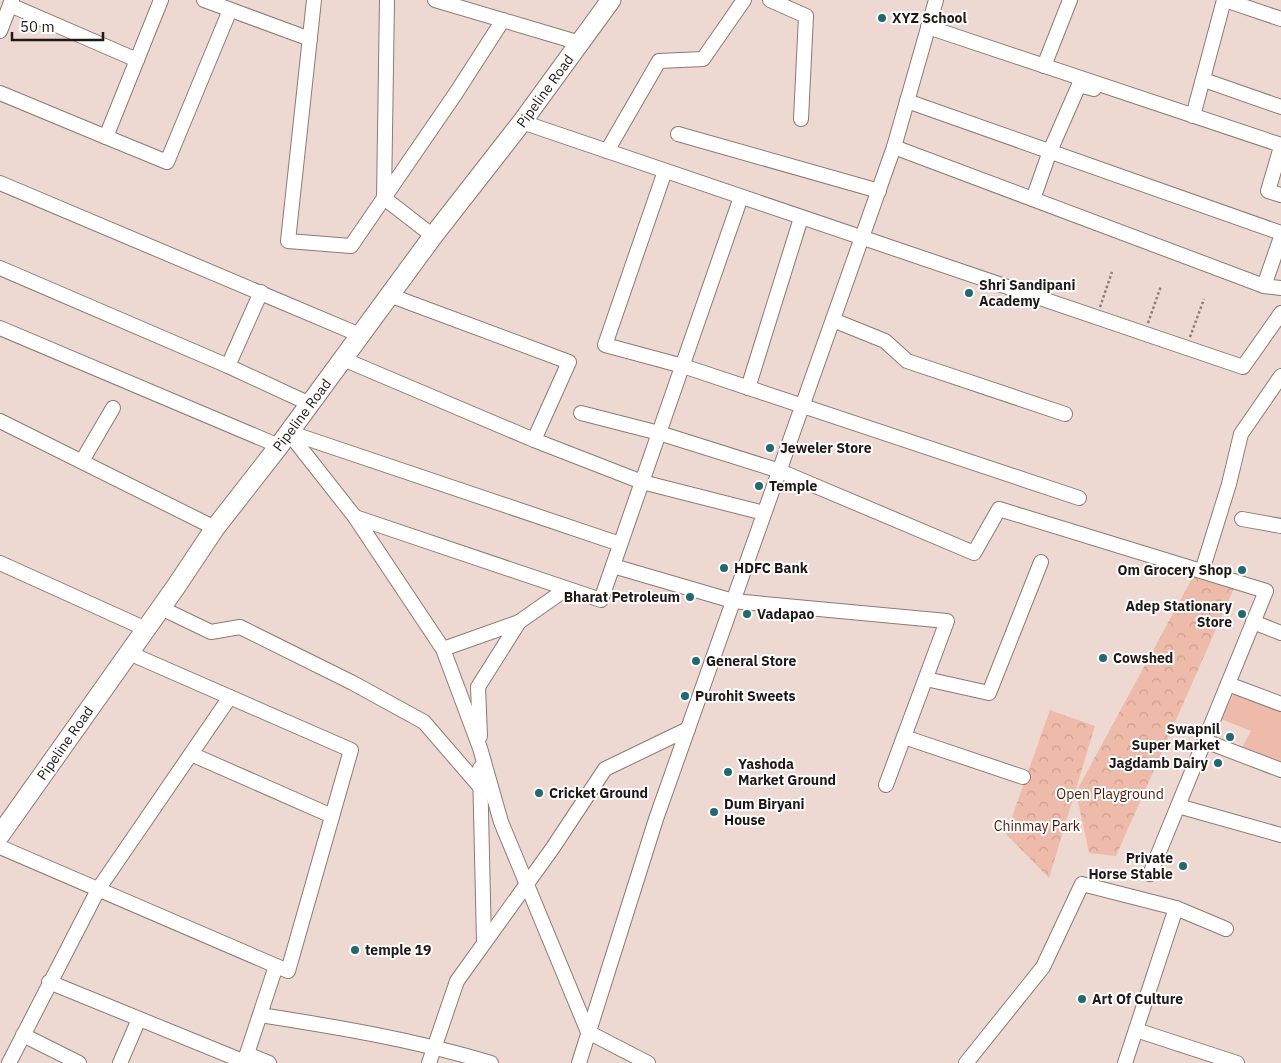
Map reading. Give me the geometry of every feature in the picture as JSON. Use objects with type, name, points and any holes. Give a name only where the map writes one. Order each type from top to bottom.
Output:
[{"type":"main road","name":"Pipeline Road","points":[[0,835],[161,608],[215,528],[284,439],[433,236],[522,122],[611,0]]},
{"type":"street","points":[[106,137],[161,0]]},
{"type":"street","points":[[204,0],[310,39]]},
{"type":"street","points":[[314,0],[288,241],[351,246],[503,20]]},
{"type":"street","points":[[384,198],[387,0]]},
{"type":"street","points":[[435,0],[580,43]]},
{"type":"street","points":[[607,151],[660,62],[703,59],[744,0]]},
{"type":"street","points":[[770,0],[806,16],[802,119]]},
{"type":"street","points":[[579,1063],[656,819],[894,147],[936,0]]},
{"type":"street","points":[[1044,66],[1070,0]]},
{"type":"street","points":[[1193,116],[1225,0],[1281,18]]},
{"type":"street","points":[[0,31],[11,3],[137,60]]},
{"type":"street","points":[[0,93],[167,162],[230,10]]},
{"type":"street","points":[[928,27],[1281,146],[1268,191],[1281,195]]},
{"type":"street","points":[[1204,80],[1281,107]]},
{"type":"street","points":[[1033,199],[1050,151],[1079,85],[1112,93],[1166,112],[1174,110]]},
{"type":"street","points":[[907,101],[1281,235],[1264,286]]},
{"type":"street","points":[[522,122],[1243,367],[1281,313]]},
{"type":"street","points":[[678,134],[879,191]]},
{"type":"street","points":[[894,147],[1264,286],[1281,288]]},
{"type":"street","points":[[665,171],[605,345],[683,366],[1078,498]]},
{"type":"street","points":[[0,182],[360,335]]},
{"type":"street","points":[[355,518],[601,600],[741,197]]},
{"type":"street","points":[[384,198],[433,236]]},
{"type":"street","points":[[748,388],[801,218]]},
{"type":"street","points":[[0,268],[228,366],[310,404]]},
{"type":"street","points":[[228,366],[261,292]]},
{"type":"street","points":[[390,294],[569,362],[534,440]]},
{"type":"street","points":[[833,320],[885,341],[907,361],[1065,414]]},
{"type":"street","points":[[0,328],[284,439],[620,544]]},
{"type":"street","points":[[343,359],[534,440],[642,482],[764,513]]},
{"type":"street","points":[[1202,571],[1241,434],[1281,376]]},
{"type":"street","points":[[82,460],[113,408]]},
{"type":"street","points":[[581,413],[659,433],[780,471],[974,553],[999,509],[1266,591],[1150,874]]},
{"type":"street","points":[[0,421],[82,460],[215,528]]},
{"type":"street","points":[[284,439],[355,518],[443,649],[480,748],[501,822],[588,1032],[648,1063]]},
{"type":"street","points":[[1242,519],[1281,526]]},
{"type":"street","points":[[926,679],[989,693],[1041,562]]},
{"type":"street","points":[[0,563],[146,629]]},
{"type":"street","points":[[613,566],[733,601],[947,621],[886,785]]},
{"type":"street","points":[[443,649],[519,622],[566,589]]},
{"type":"street","points":[[161,608],[211,632],[240,627],[353,683],[424,722],[480,788]]},
{"type":"street","points":[[484,942],[478,687],[519,622]]},
{"type":"street","points":[[1253,622],[1281,633]]},
{"type":"street","points":[[0,847],[288,971],[351,750],[129,653]]},
{"type":"street","points":[[1228,684],[1281,704]]},
{"type":"street","points":[[9,1063],[99,888],[230,697]]},
{"type":"street","points":[[429,1063],[456,981],[526,882],[552,849],[604,769],[688,729]]},
{"type":"street","points":[[904,737],[1023,777]]},
{"type":"street","points":[[1205,741],[1281,770]]},
{"type":"street","points":[[191,754],[332,816]]},
{"type":"street","points":[[1178,806],[1281,835]]},
{"type":"street","points":[[966,1063],[1043,967],[1082,884],[1176,908],[1226,929]]},
{"type":"street","points":[[1125,1063],[1176,908]]},
{"type":"street","points":[[246,1060],[276,966]]},
{"type":"street","points":[[49,982],[246,1060],[269,1063]]},
{"type":"street","points":[[260,1015],[330,1025],[434,1046],[491,1063]]},
{"type":"street","points":[[120,1063],[139,1019]]},
{"type":"street","points":[[1136,1030],[1237,1063]]},
{"type":"street","points":[[23,1035],[79,1063]]},
{"type":"path","points":[[1096,318],[1112,272]]},
{"type":"path","points":[[1144,334],[1161,286]]},
{"type":"path","points":[[1186,348],[1204,299]]},
{"type":"green space","name":"Open Playground","points":[[1195,573],[1235,586],[1116,856],[1089,853],[1076,792]]},
{"type":"green space","points":[[1234,693],[1281,710],[1281,764],[1241,749],[1251,731],[1221,719]]},
{"type":"green space","name":"Chinmay Park","points":[[1050,710],[1095,726],[1049,878],[1006,834]]},
{"type":"place","name":"XYZ School","points":[[882,18]]},
{"type":"place","name":"Shri Sandipani Academy","points":[[969,293]]},
{"type":"place","name":"Jeweler Store","points":[[770,448]]},
{"type":"place","name":"Temple","points":[[759,486]]},
{"type":"place","name":"HDFC Bank","points":[[724,568]]},
{"type":"place","name":"Om Grocery Shop","points":[[1242,570]]},
{"type":"place","name":"Bharat Petroleum","points":[[690,597]]},
{"type":"place","name":"Vadapao","points":[[747,614]]},
{"type":"place","name":"Adep Stationary Store","points":[[1242,614]]},
{"type":"place","name":"Cowshed","points":[[1103,658]]},
{"type":"place","name":"General Store","points":[[696,661]]},
{"type":"place","name":"Purohit Sweets","points":[[685,696]]},
{"type":"place","name":"Swapnil Super Market","points":[[1230,737]]},
{"type":"place","name":"Jagdamb Dairy","points":[[1218,763]]},
{"type":"place","name":"Yashoda Market Ground","points":[[728,772]]},
{"type":"place","name":"Cricket Ground","points":[[539,793]]},
{"type":"place","name":"Dum Biryani House","points":[[714,812]]},
{"type":"place","name":"Private Horse Stable","points":[[1183,866]]},
{"type":"place","name":"temple 19","points":[[355,950]]},
{"type":"place","name":"Art Of Culture","points":[[1082,999]]}]
